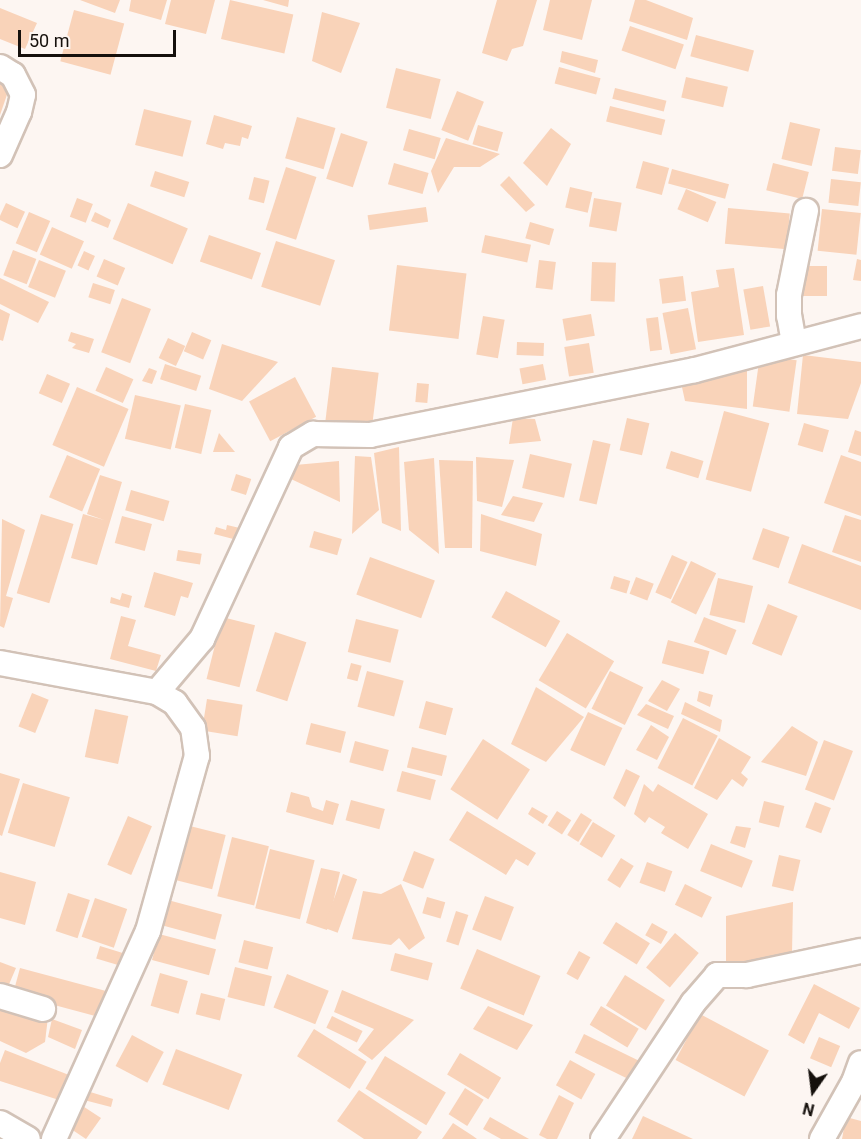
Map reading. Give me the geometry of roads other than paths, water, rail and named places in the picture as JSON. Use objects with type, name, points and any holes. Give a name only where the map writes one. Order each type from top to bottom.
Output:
[{"type":"street","points":[[0,68],[13,75],[23,95],[19,112],[0,155]]},
{"type":"street","points":[[794,343],[789,316],[789,295],[806,212]]},
{"type":"street","points":[[157,693],[201,639],[291,447],[313,434],[370,435],[695,370],[861,326]]},
{"type":"street","points":[[0,663],[157,693],[175,703],[193,728],[197,756],[148,931],[54,1139]]},
{"type":"street","points":[[603,1139],[693,1003],[717,975],[747,975],[861,951]]},
{"type":"street","points":[[0,996],[43,1009]]},
{"type":"street","points":[[822,1139],[854,1082],[861,1063]]},
{"type":"street","points":[[0,1123],[28,1139]]}]
